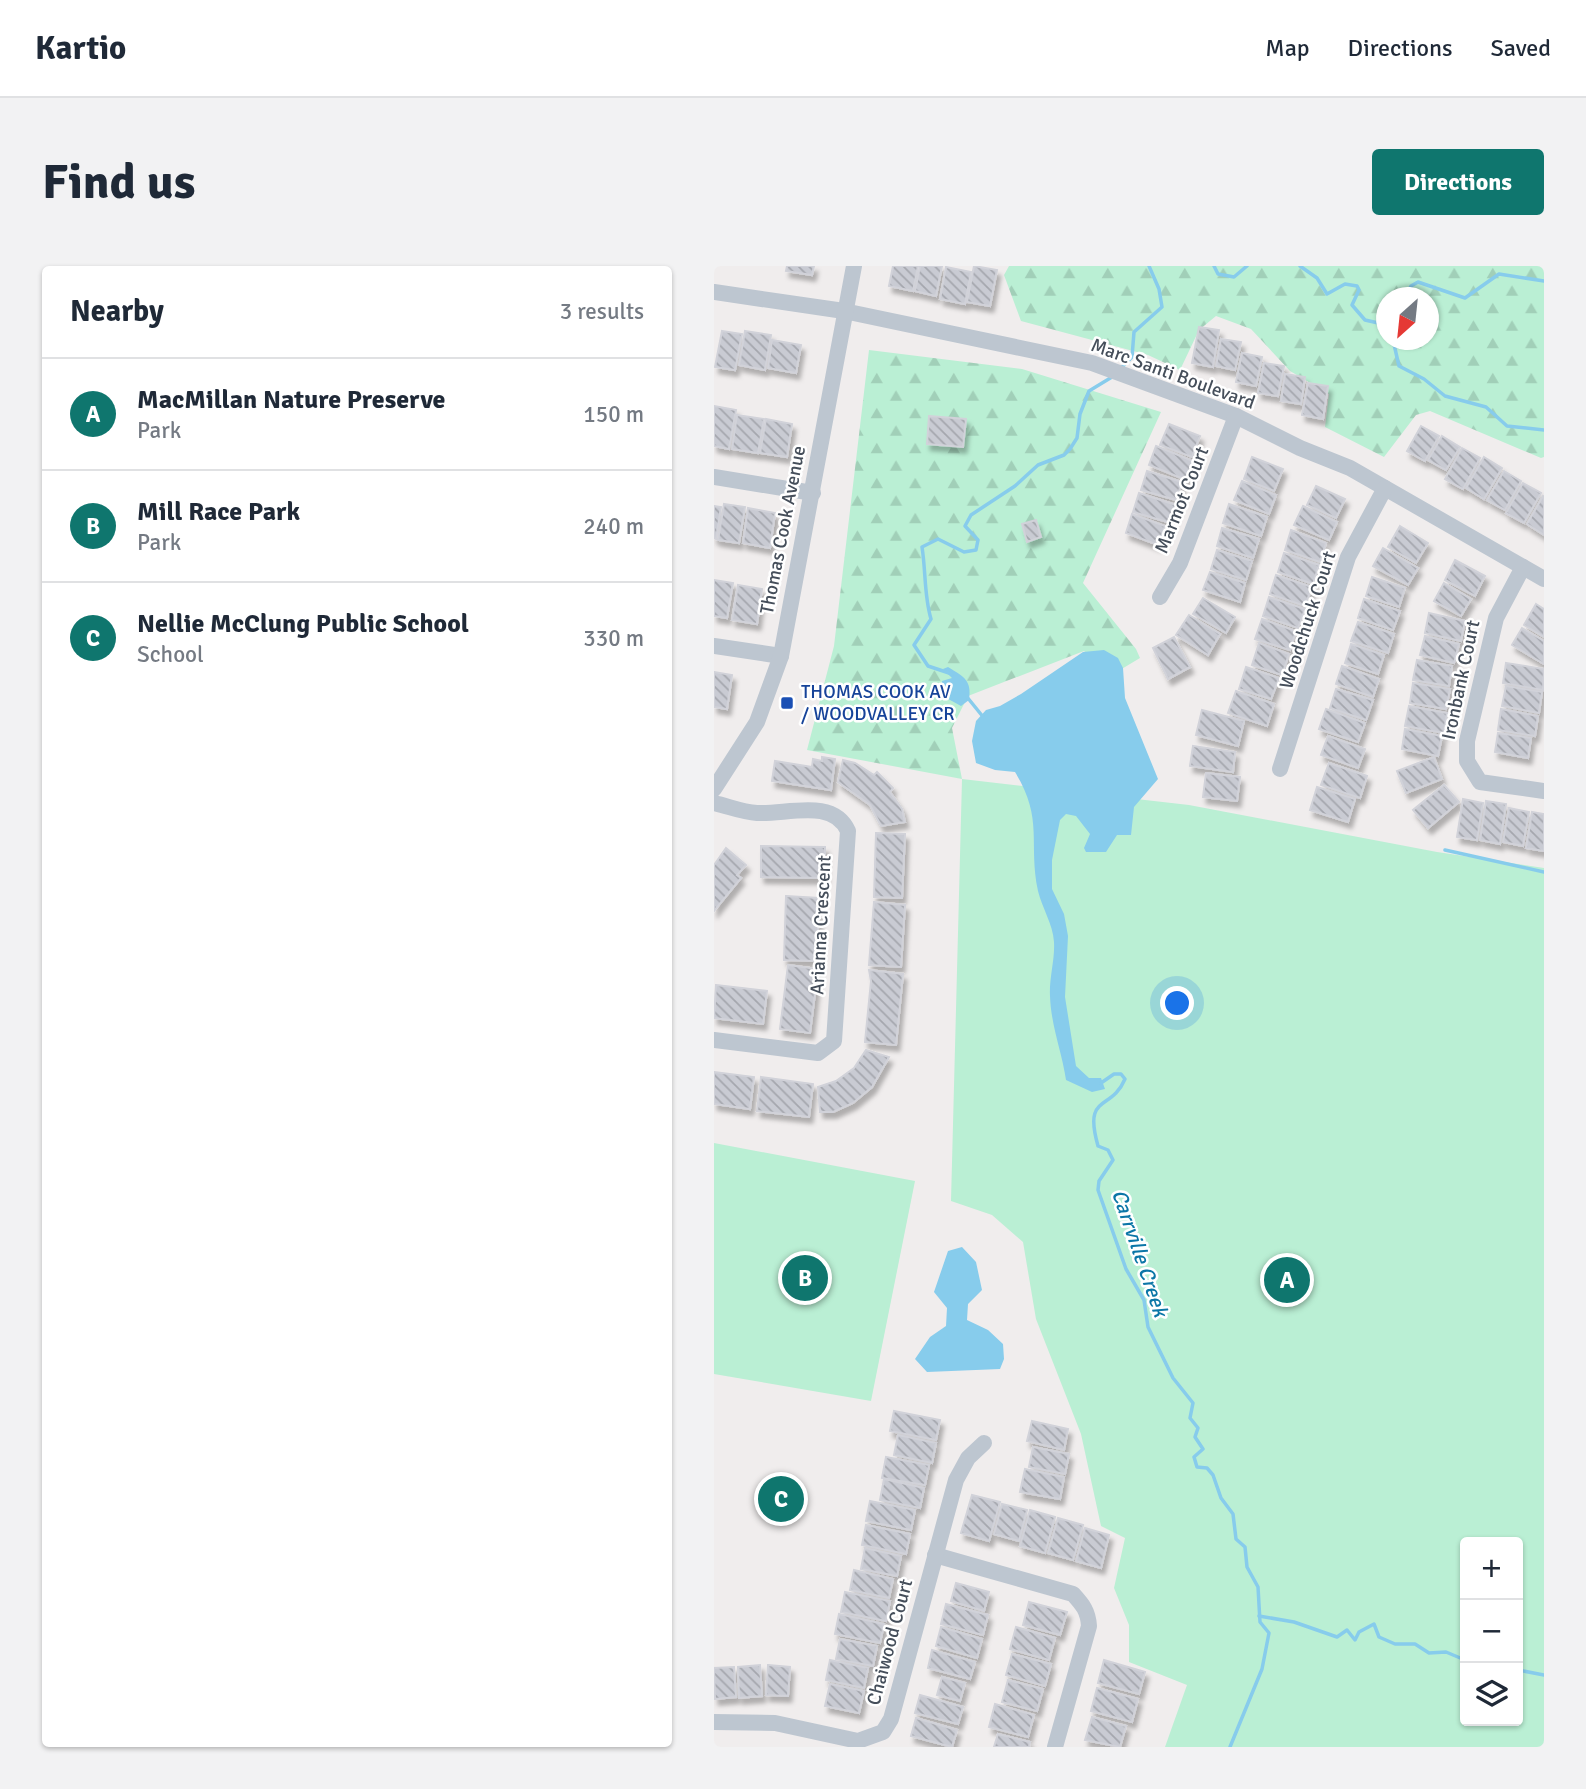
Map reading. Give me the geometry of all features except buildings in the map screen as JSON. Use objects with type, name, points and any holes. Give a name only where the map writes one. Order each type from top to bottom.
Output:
[{"type":"street","name":"Thomas Cook Avenue","points":[[714,789],[757,722],[781,656],[813,493],[844,312],[855,266]]},
{"type":"street","name":"Marc Santi Boulevard","points":[[714,292],[844,312],[1052,357],[1092,363],[1159,390],[1236,416],[1300,448],[1350,468],[1544,579]]},
{"type":"street","name":"Marmot Court","points":[[1160,597],[1180,563],[1236,416]]},
{"type":"street","points":[[714,477],[813,493]]},
{"type":"street","name":"Woodchuck Court","points":[[1280,769],[1348,557],[1385,488]]},
{"type":"street","name":"Ironbank Court","points":[[1523,567],[1496,618],[1468,741],[1466,761],[1480,782],[1544,791]]},
{"type":"street","points":[[714,646],[781,656]]},
{"type":"street","name":"Arianna Crescent","points":[[714,803],[757,813],[824,811],[837,816],[848,831],[834,1041],[818,1053],[714,1040]]},
{"type":"street","name":"Chaiwood Court","points":[[714,1722],[775,1723],[858,1741],[883,1732],[891,1719],[956,1480],[968,1458],[984,1443]]},
{"type":"street","points":[[935,1555],[1073,1594],[1083,1604],[1088,1614],[1089,1626],[1055,1747]]},
{"type":"green space","points":[[1009,266],[1544,266],[1544,457],[1430,411],[1416,415],[1384,457],[1325,427],[1329,394],[1290,371],[1251,329],[1216,316],[1199,330],[1180,370],[1148,355],[1021,321],[1004,275]]},
{"type":"green space","points":[[869,350],[1022,369],[1161,412],[1083,583],[1136,649],[1140,658],[1110,676],[1084,651],[968,696],[952,728],[962,779],[807,750],[834,646]]},
{"type":"green space","points":[[962,779],[1189,805],[1437,852],[1544,868],[1544,1747],[1165,1747],[1187,1685],[1129,1662],[1129,1625],[1114,1588],[1125,1538],[1101,1526],[1081,1434],[1036,1319],[1023,1242],[992,1215],[951,1201]]},
{"type":"green space","points":[[714,1143],[915,1181],[871,1401],[714,1374]]},
{"type":"water","points":[[1104,650],[1118,658],[1123,668],[1125,698],[1158,779],[1134,807],[1131,835],[1117,835],[1106,852],[1086,852],[1084,848],[1090,834],[1076,816],[1066,814],[1060,820],[1052,860],[1052,889],[1064,914],[1068,936],[1065,997],[1076,1066],[1089,1078],[1101,1078],[1105,1089],[1092,1092],[1066,1080],[1054,1028],[1050,989],[1054,942],[1038,891],[1034,831],[1024,789],[1015,772],[995,770],[976,763],[972,741],[976,721],[986,710],[1000,706],[1021,694],[1083,652]]},
{"type":"water","points":[[948,667],[968,683],[969,700],[961,706],[941,695],[942,681],[952,678],[943,669]]},
{"type":"water","points":[[962,1247],[976,1262],[982,1290],[968,1304],[967,1320],[988,1330],[1003,1344],[1004,1359],[1000,1369],[927,1372],[915,1359],[930,1337],[946,1326],[947,1308],[934,1292],[948,1251]]},
{"type":"waterway","name":"Carrville Creek","points":[[1120,369],[1132,357],[1134,332],[1162,307],[1159,289],[1149,266]]},
{"type":"waterway","points":[[1214,266],[1218,274],[1234,277],[1247,266]]},
{"type":"waterway","points":[[1300,266],[1317,278],[1327,294],[1345,284],[1357,286],[1359,290],[1352,305],[1365,320],[1376,322]]},
{"type":"waterway","points":[[1439,289],[1465,298],[1499,274],[1544,281]]},
{"type":"waterway","points":[[1411,287],[1418,282],[1433,287]]},
{"type":"waterway","points":[[1395,350],[1399,366],[1424,379],[1445,396],[1486,407],[1507,426],[1544,430]]},
{"type":"waterway","name":"Carrville Creek","points":[[952,674],[928,666],[914,645],[931,619],[922,547],[938,539],[964,552],[976,550],[978,540],[965,526],[971,515],[1015,486],[1038,465],[1064,455],[1077,438],[1080,414],[1089,391],[1112,377]]},
{"type":"waterway","name":"Carrville Creek","points":[[967,697],[984,718]]},
{"type":"waterway","points":[[1445,850],[1544,872]]},
{"type":"waterway","name":"Carrville Creek","points":[[1101,1083],[1114,1074],[1121,1074],[1125,1079],[1113,1096],[1096,1110],[1094,1118],[1098,1146],[1108,1150],[1113,1160],[1099,1181],[1098,1190],[1126,1269],[1144,1300],[1148,1327],[1173,1378],[1193,1403],[1190,1418],[1198,1428],[1195,1437],[1203,1449],[1194,1457],[1197,1467],[1207,1468],[1213,1475],[1221,1498],[1233,1514],[1236,1539],[1245,1547],[1247,1567],[1258,1587],[1260,1622],[1269,1633],[1262,1669],[1230,1747]]},
{"type":"waterway","points":[[1259,1616],[1294,1622],[1337,1637],[1347,1630],[1355,1640],[1359,1632],[1374,1624],[1379,1637],[1395,1644],[1415,1644],[1429,1653],[1446,1652],[1460,1658]]},
{"type":"waterway","points":[[1523,1671],[1544,1675]]},
{"type":"place","name":"THOMAS COOK AV / WOODVALLEY CR","points":[[787,703]]},
{"type":"place","name":"Mill Race Park","points":[[805,1278]]},
{"type":"place","name":"MacMillan Nature Preserve","points":[[1287,1280]]},
{"type":"place","name":"Nellie McClung Public School","points":[[781,1499]]}]
